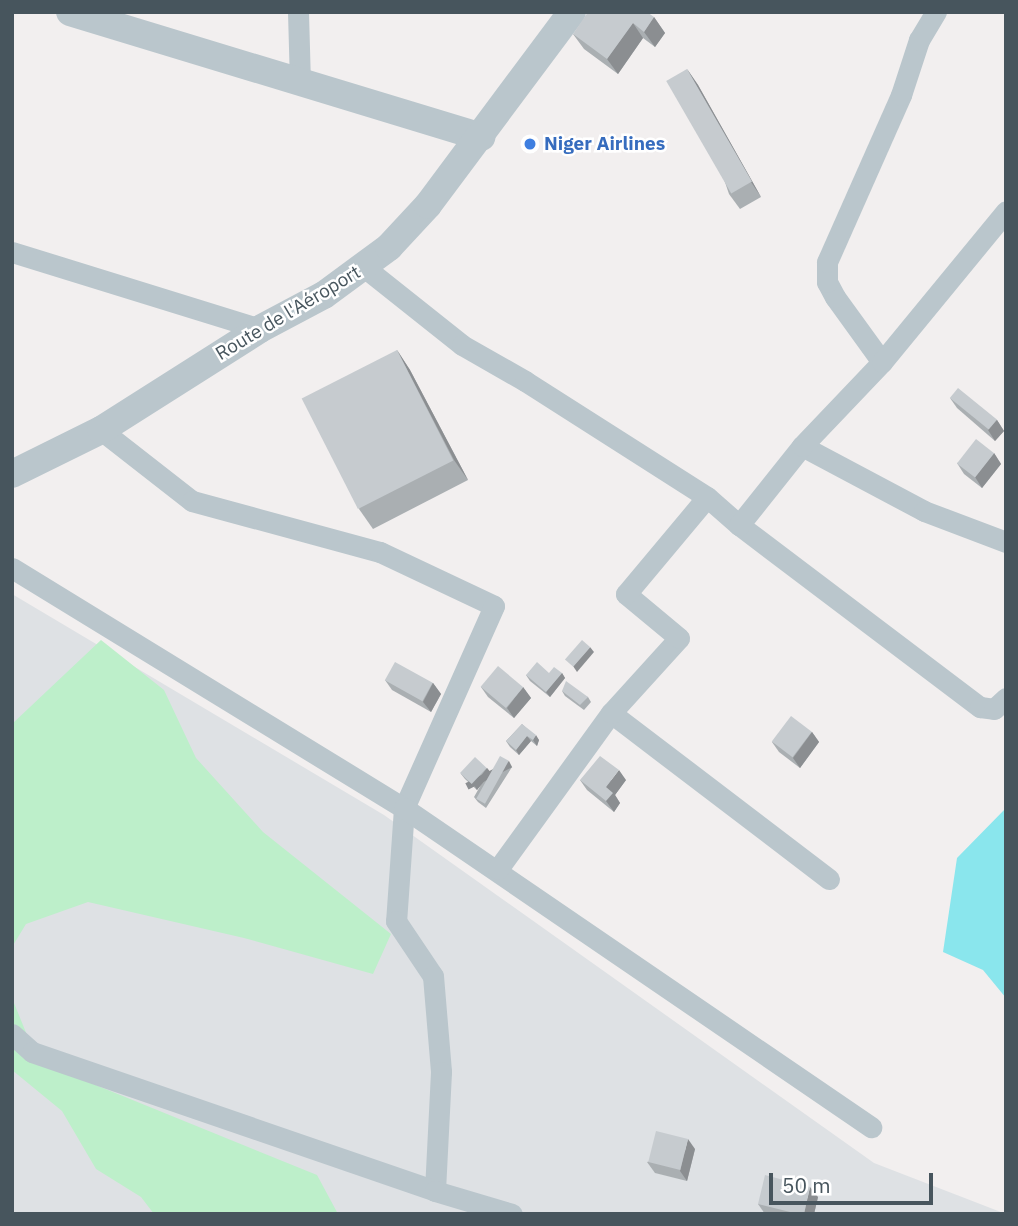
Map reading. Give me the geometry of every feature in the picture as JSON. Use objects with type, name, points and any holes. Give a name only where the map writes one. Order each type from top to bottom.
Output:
[{"type":"street","points":[[70,12],[481,137]]},
{"type":"street","points":[[298,12],[300,82]]},
{"type":"street","name":"Route de l'Aéroport","points":[[12,489],[25,469],[101,430],[260,329],[324,295],[364,267],[410,228],[481,137],[572,12]]},
{"type":"street","points":[[882,362],[835,297],[827,282],[827,262],[901,95],[919,40],[936,12]]},
{"type":"street","points":[[739,525],[802,446],[882,362],[1006,211]]},
{"type":"street","points":[[12,252],[260,329]]},
{"type":"street","points":[[364,267],[462,345],[525,381],[707,498],[980,707],[994,709],[1006,698]]},
{"type":"street","points":[[101,430],[192,501],[380,552],[494,606],[404,808],[397,921],[433,976],[441,1072],[435,1191]]},
{"type":"street","points":[[802,446],[924,511],[1006,542]]},
{"type":"street","points":[[498,869],[611,713],[679,638],[625,594],[707,498]]},
{"type":"street","points":[[12,568],[404,808],[498,869],[871,1127]]},
{"type":"street","points":[[611,713],[829,880]]},
{"type":"street","points":[[12,1034],[32,1052],[435,1191],[512,1214]]},
{"type":"shaded area","points":[[12,594],[384,815],[874,1163],[1006,1214],[12,1214]]},
{"type":"green space","points":[[101,640],[164,690],[196,758],[263,832],[391,934],[373,974],[244,938],[88,902],[26,924],[12,947],[12,724]]},
{"type":"green space","points":[[12,998],[29,1040],[76,1077],[317,1175],[338,1214],[154,1214],[141,1197],[96,1169],[62,1111],[12,1070]]},
{"type":"water","points":[[1006,808],[1006,998],[983,970],[943,952],[957,858]]},
{"type":"building","points":[[588,12],[647,12],[654,17],[644,32],[633,23],[607,59],[573,34]]},
{"type":"building","points":[[687,69],[752,182],[731,194],[666,81]]},
{"type":"building","points":[[397,350],[453,460],[358,509],[302,399]]},
{"type":"building","points":[[958,388],[997,419],[989,430],[950,398]]},
{"type":"building","points":[[976,439],[994,453],[975,478],[957,463]]},
{"type":"building","points":[[582,640],[590,647],[573,667],[565,660]]},
{"type":"building","points":[[395,662],[433,683],[422,701],[385,680]]},
{"type":"building","points":[[537,662],[549,673],[554,667],[562,673],[546,692],[526,675]]},
{"type":"building","points":[[498,666],[523,687],[506,708],[481,687]]},
{"type":"building","points":[[566,681],[588,697],[580,705],[562,691]]},
{"type":"building","points":[[791,716],[812,732],[793,757],[772,742]]},
{"type":"building","points":[[522,724],[536,735],[533,740],[527,736],[516,750],[506,741]]},
{"type":"building","points":[[500,756],[509,761],[485,804],[476,799]]},
{"type":"building","points":[[600,756],[619,770],[606,787],[613,793],[606,801],[580,780]]},
{"type":"building","points":[[475,757],[487,768],[472,784],[460,773]]},
{"type":"building","points":[[656,1131],[688,1139],[680,1170],[648,1162]]},
{"type":"building","points":[[765,1175],[810,1187],[804,1214],[758,1204]]},
{"type":"place","name":"Niger Airlines","points":[[530,144]]}]
